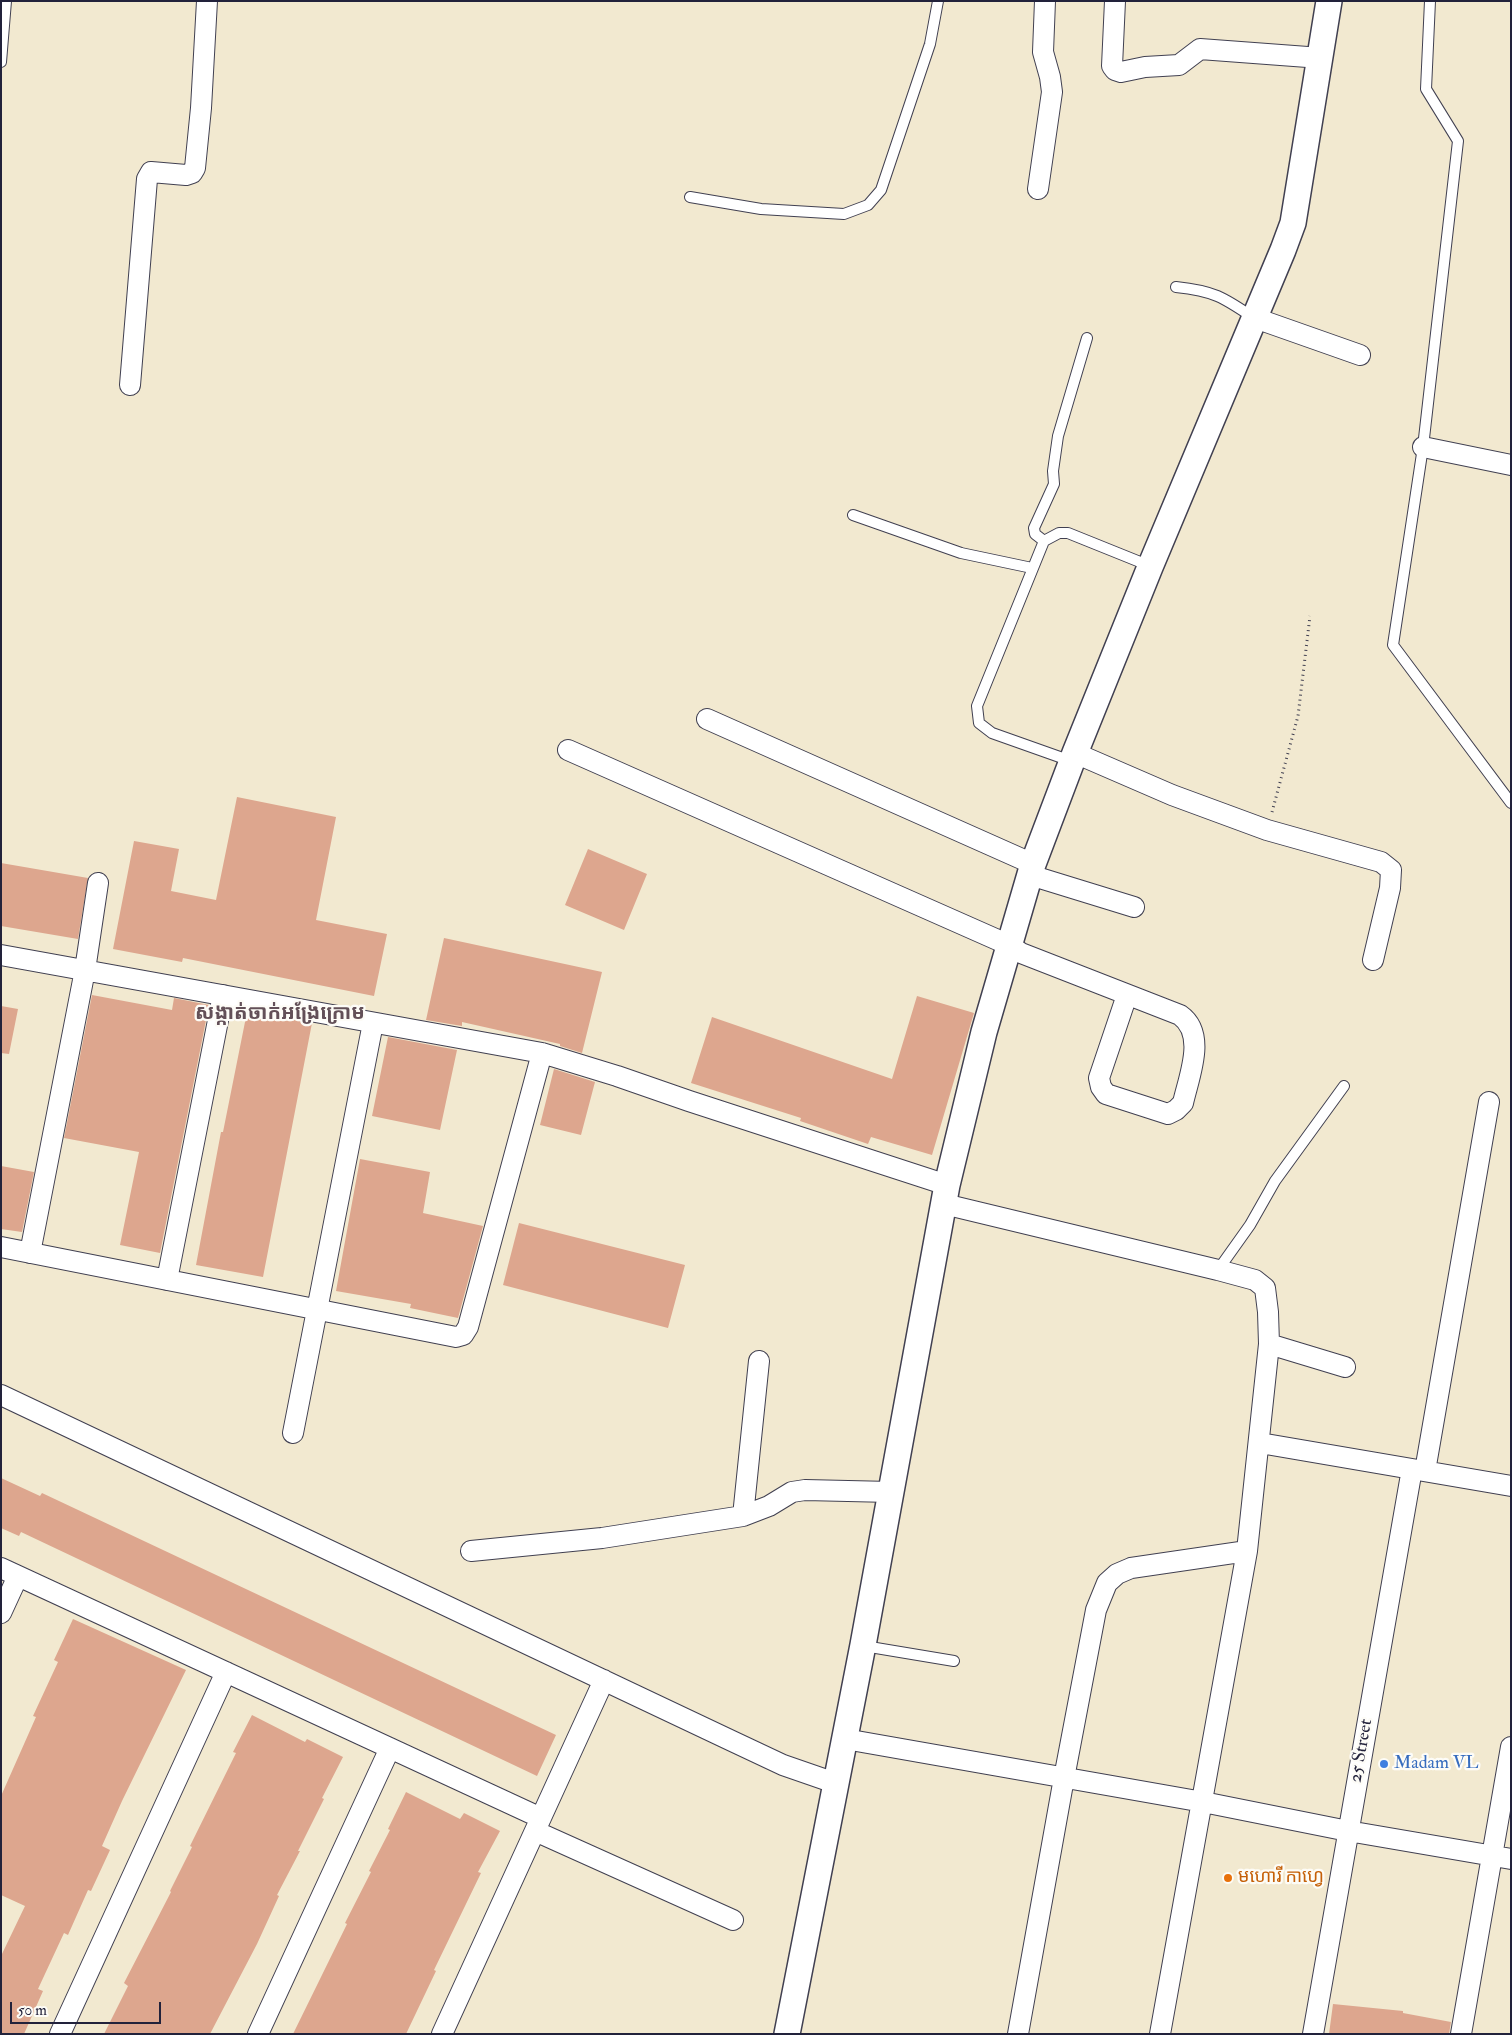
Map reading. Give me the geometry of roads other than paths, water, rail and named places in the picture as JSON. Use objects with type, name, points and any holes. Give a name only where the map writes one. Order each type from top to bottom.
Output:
[{"type":"street","points":[[130,385],[146,178],[151,172],[186,175],[192,173],[195,168],[201,108],[207,1]]},
{"type":"street","points":[[1038,189],[1052,92],[1043,52],[1045,1]]},
{"type":"street","points":[[1115,1],[1112,66],[1115,70],[1121,72],[1145,67],[1179,64],[1200,49],[1321,58]]},
{"type":"street","points":[[787,2034],[863,1645],[946,1195],[984,1032],[1032,870],[1074,757],[1150,566],[1293,223],[1321,58],[1328,1]]},
{"type":"street","points":[[1255,318],[1360,355]]},
{"type":"street","points":[[1423,447],[1511,465]]},
{"type":"street","points":[[707,719],[1032,870],[1134,907]]},
{"type":"street","points":[[568,750],[1009,945],[1021,953],[1180,1015],[1188,1020],[1196,1043],[1183,1103],[1176,1110],[1168,1114],[1106,1094],[1101,1087],[1099,1078],[1127,995]]},
{"type":"street","points":[[1074,757],[1267,830],[1381,862],[1391,870],[1390,888],[1372,960]]},
{"type":"street","points":[[30,1253],[85,970],[98,883]]},
{"type":"street","points":[[1,955],[542,1053],[617,1076],[946,1195],[1256,1280],[1265,1288],[1269,1344],[1260,1443],[1247,1551],[1160,2034]]},
{"type":"street","points":[[167,1280],[222,996]]},
{"type":"street","points":[[293,1434],[372,1023]]},
{"type":"street","points":[[1,1247],[318,1311],[456,1337],[463,1335],[471,1318],[542,1053]]},
{"type":"street","name":"25 Street","points":[[1313,2034],[1348,1831],[1489,1102]]},
{"type":"street","points":[[1269,1344],[1345,1367]]},
{"type":"street","points":[[742,1516],[759,1362]]},
{"type":"street","points":[[1,1395],[783,1765],[835,1783]]},
{"type":"street","points":[[1260,1443],[1511,1486]]},
{"type":"street","points":[[471,1551],[602,1538],[742,1516],[769,1506],[792,1492],[799,1490],[891,1492]]},
{"type":"street","points":[[1018,2034],[1096,1610],[1107,1583],[1117,1574],[1131,1568],[1247,1551]]},
{"type":"street","points":[[1,1613],[10,1572],[390,1748],[538,1824],[733,1920]]},
{"type":"street","points":[[60,2034],[226,1672]]},
{"type":"street","points":[[442,2034],[604,1680]]},
{"type":"street","points":[[845,1739],[1203,1802],[1348,1831],[1501,1858]]},
{"type":"street","points":[[1461,2034],[1501,1858],[1511,1747]]},
{"type":"street","points":[[258,2034],[390,1748]]},
{"type":"lane","points":[[1,62],[6,1]]},
{"type":"lane","points":[[690,196],[762,209],[844,214],[868,204],[881,190],[930,44],[938,1]]},
{"type":"lane","points":[[1430,1],[1426,89],[1458,141],[1423,447],[1393,645],[1511,802]]},
{"type":"lane","points":[[1176,287],[1202,290],[1222,297],[1255,318]]},
{"type":"lane","points":[[1044,541],[1035,534],[1034,528],[1054,484],[1053,471],[1058,436],[1086,338]]},
{"type":"lane","points":[[853,515],[961,553],[1032,568]]},
{"type":"lane","points":[[1074,757],[992,733],[979,723],[976,706],[1044,541],[1059,533],[1068,533],[1150,566]]},
{"type":"lane","points":[[1218,1270],[1250,1225],[1275,1181],[1344,1086]]},
{"type":"lane","points":[[863,1645],[954,1660]]},
{"type":"place","name":"Madam VL","points":[[1384,1764]]},
{"type":"place","name":"មហោរី កាហ្វេ","points":[[1228,1878]]},
{"type":"district","name":"សង្កាត់ចាក់អង្រែក្រោម","points":[[280,1015]]}]
